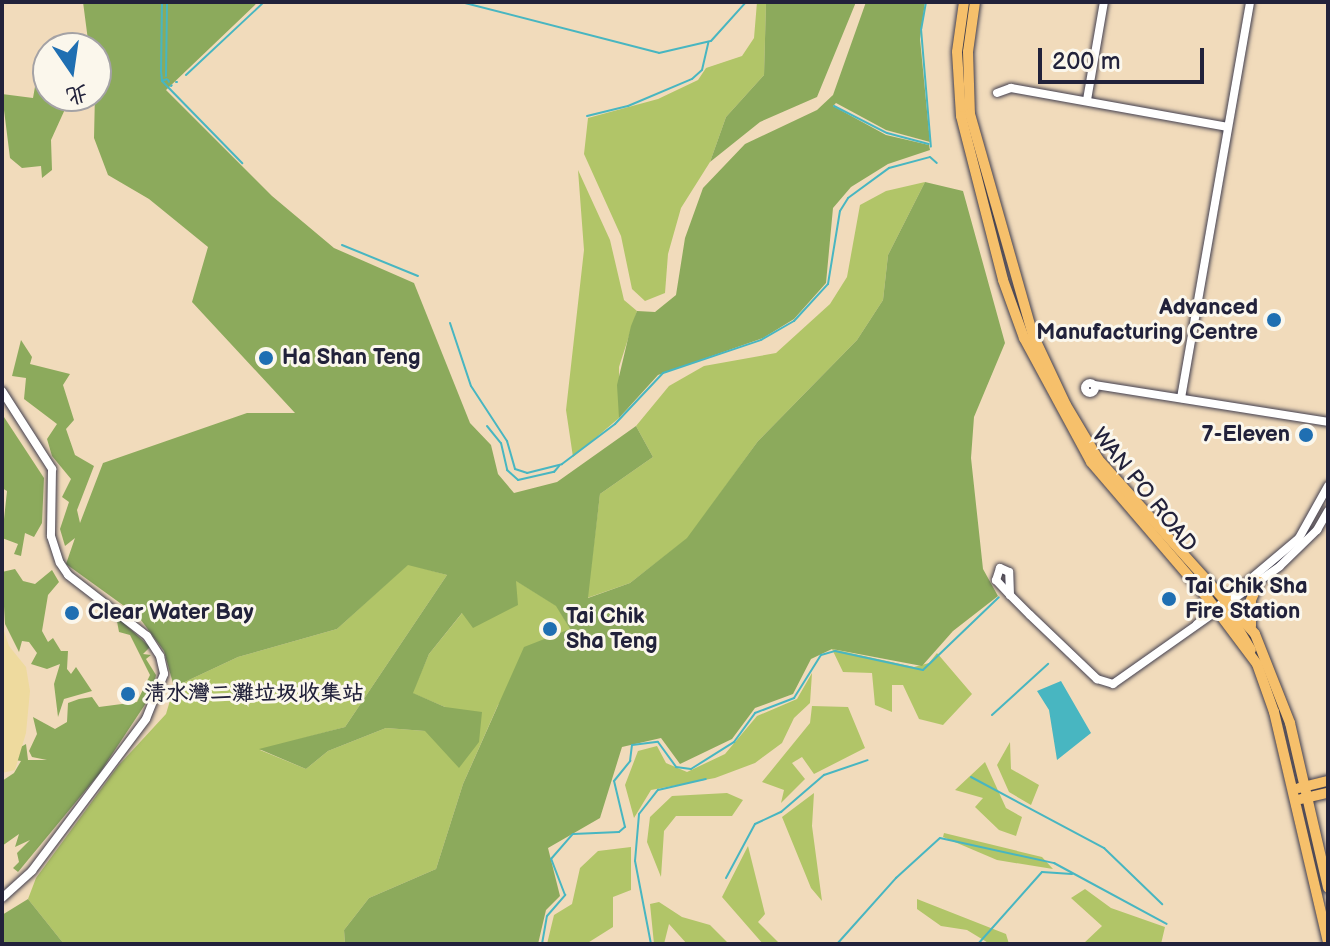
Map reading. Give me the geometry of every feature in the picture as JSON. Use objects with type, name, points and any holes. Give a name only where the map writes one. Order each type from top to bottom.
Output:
[{"type":"main road","name":"WAN PO ROAD","points":[[964,2],[957,52],[961,116],[1003,280],[1024,338],[1091,462],[1223,604],[1251,627],[1279,687],[1328,888]]},
{"type":"main road","name":"WAN PO ROAD","points":[[975,2],[968,52],[970,114],[1033,335],[1066,405],[1098,459],[1223,604],[1257,664],[1294,794],[1328,942]]},
{"type":"main road","points":[[1251,627],[1251,604],[1259,582]]},
{"type":"main road","points":[[1306,792],[1328,781]]},
{"type":"main road","points":[[1294,794],[1328,793]]},
{"type":"street","points":[[1087,100],[1104,2]]},
{"type":"street","points":[[1181,398],[1250,2]]},
{"type":"street","points":[[997,93],[1011,88],[1227,127]]},
{"type":"street","points":[[1095,385],[1328,422]]},
{"type":"street","points":[[2,391],[52,469],[54,550],[68,575],[113,609],[158,651],[164,674],[159,695],[37,865],[2,898]]},
{"type":"street","points":[[1010,595],[1107,685],[1197,624],[1299,538],[1328,486]]},
{"type":"street","points":[[1223,604],[1259,582],[1305,543],[1328,511]]},
{"type":"green space","points":[[83,2],[258,2],[166,90],[272,196],[334,248],[414,283],[470,423],[491,445],[498,474],[514,493],[557,482],[636,426],[653,457],[600,494],[588,598],[630,583],[687,538],[758,441],[857,340],[883,300],[888,255],[925,182],[963,191],[1005,343],[974,417],[971,458],[983,569],[998,596],[953,631],[922,666],[832,649],[811,659],[793,694],[755,708],[732,739],[680,764],[661,738],[622,747],[600,818],[548,848],[560,896],[546,910],[538,944],[345,944],[344,930],[369,898],[436,869],[463,784],[524,647],[570,629],[556,606],[516,581],[518,605],[473,628],[462,613],[429,654],[413,693],[445,707],[482,712],[479,742],[459,768],[425,731],[386,728],[328,751],[306,769],[259,749],[345,727],[447,575],[408,565],[337,629],[238,657],[174,687],[164,651],[138,616],[66,564],[75,538],[65,546],[60,529],[69,502],[62,497],[71,479],[52,456],[47,439],[57,424],[24,399],[26,378],[12,376],[21,340],[32,357],[30,364],[70,374],[63,385],[74,420],[66,429],[75,455],[94,466],[77,510],[80,523],[103,463],[247,413],[295,413],[192,302],[208,247],[149,199],[108,175],[94,138],[95,112],[112,112],[112,32],[87,32]]},
{"type":"green space","points":[[757,2],[766,2],[764,75],[726,117],[710,162],[681,208],[668,254],[665,293],[645,301],[632,289],[621,236],[584,154],[588,118],[658,99],[698,80],[706,68],[742,56],[754,38]]},
{"type":"green space","points":[[766,2],[856,2],[817,97],[760,122],[710,162],[726,117],[764,75]]},
{"type":"green space","points":[[866,2],[925,2],[920,39],[930,142],[886,130],[836,103],[833,106],[886,135],[929,145],[930,150],[888,164],[851,187],[833,208],[826,283],[794,319],[763,338],[658,375],[619,418],[617,385],[631,326],[637,311],[655,312],[676,295],[685,238],[703,188],[745,144],[817,110],[833,95]]},
{"type":"green space","points":[[2,94],[32,98],[32,112],[64,112],[51,140],[52,170],[42,178],[41,166],[22,168],[10,158]]},
{"type":"green space","points":[[578,170],[610,240],[624,300],[637,311],[619,367],[619,418],[573,457],[566,410],[584,250]]},
{"type":"green space","points":[[925,182],[888,255],[883,300],[857,340],[758,441],[688,538],[630,583],[587,598],[600,494],[653,457],[636,426],[669,386],[704,366],[776,353],[830,304],[847,277],[860,205],[886,191]]},
{"type":"green space","points":[[2,414],[44,478],[42,523],[34,537],[25,533],[21,556],[14,554],[18,544],[2,538],[7,491],[2,488]]},
{"type":"green space","points":[[408,564],[447,575],[345,727],[260,750],[306,769],[328,751],[386,728],[425,731],[445,707],[412,693],[429,654],[463,612],[515,580],[557,606],[570,629],[498,705],[463,784],[436,869],[369,898],[344,930],[345,944],[64,944],[28,899],[36,878],[118,766],[166,714],[174,687],[238,657],[337,629]]},
{"type":"green space","points":[[15,569],[23,581],[35,584],[52,570],[59,582],[48,595],[42,631],[48,642],[53,638],[61,651],[68,651],[67,669],[71,674],[76,667],[92,691],[64,699],[58,717],[54,684],[60,664],[47,669],[31,664],[37,653],[29,642],[22,641],[19,652],[5,624],[2,572]]},
{"type":"green space","points":[[116,616],[150,647],[143,654],[151,655],[146,659],[156,675],[152,694],[99,774],[18,872],[13,868],[19,862],[17,853],[30,840],[15,847],[19,834],[2,846],[2,781],[14,773],[21,761],[15,760],[19,748],[26,744],[28,760],[47,760],[32,757],[29,751],[37,734],[33,717],[55,729],[67,722],[68,703],[79,699],[92,697],[99,707],[137,702],[150,675],[130,635],[119,632]]},
{"type":"green space","points":[[832,649],[914,667],[929,663],[937,653],[972,694],[943,725],[919,719],[903,685],[892,685],[892,712],[875,705],[872,673],[843,672]]},
{"type":"green space","points":[[812,673],[810,703],[794,718],[782,743],[755,763],[715,778],[651,790],[634,818],[625,785],[638,751],[657,746],[666,763],[687,772],[725,754],[757,716],[797,699]]},
{"type":"green space","points":[[812,706],[848,707],[865,748],[814,774],[802,757],[792,763],[805,779],[781,803],[784,790],[762,782],[810,723]]},
{"type":"green space","points":[[1010,742],[1011,769],[1039,785],[1031,805],[1009,792],[997,765]]},
{"type":"green space","points":[[985,762],[1006,808],[1022,817],[1016,836],[999,830],[975,807],[983,798],[955,790]]},
{"type":"green space","points":[[727,793],[743,800],[732,816],[676,816],[664,831],[661,877],[647,842],[650,817],[672,796]]},
{"type":"green space","points":[[814,793],[812,826],[822,901],[811,888],[782,817]]},
{"type":"green space","points":[[944,833],[1042,857],[1053,869],[997,860],[943,837]]},
{"type":"green space","points":[[748,846],[765,914],[758,922],[780,944],[763,944],[722,897]]},
{"type":"green space","points":[[631,847],[631,890],[613,897],[613,927],[586,944],[547,944],[554,915],[572,904],[580,868],[598,851]]},
{"type":"green space","points":[[1085,889],[1111,908],[1165,927],[1161,944],[1083,944],[1102,926],[1071,898]]},
{"type":"green space","points":[[28,899],[64,944],[2,944],[2,915]]},
{"type":"green space","points":[[917,899],[1006,934],[1009,944],[990,944],[967,930],[941,926],[917,909]]},
{"type":"green space","points":[[659,902],[682,917],[710,925],[729,944],[687,944],[669,924],[664,944],[654,944],[650,904]]},
{"type":"sand","points":[[2,625],[9,646],[26,667],[30,691],[26,733],[15,770],[2,773]]},
{"type":"water","points":[[1061,681],[1091,733],[1057,760],[1049,710],[1037,691]]},
{"type":"waterway","points":[[162,2],[161,71],[162,81],[167,79]]},
{"type":"waterway","points":[[166,76],[167,2]]},
{"type":"waterway","points":[[186,75],[264,2]]},
{"type":"waterway","points":[[461,2],[659,53],[711,41],[746,2]]},
{"type":"waterway","points":[[926,2],[921,29],[931,147]]},
{"type":"waterway","points":[[587,116],[628,106],[692,79],[702,70],[708,43]]},
{"type":"waterway","points":[[162,81],[242,163]]},
{"type":"waterway","points":[[834,106],[887,133],[929,144]]},
{"type":"waterway","points":[[450,323],[471,386],[507,441],[515,469],[527,473],[562,464],[615,424],[663,373],[761,340],[794,321],[828,284],[840,211],[848,198],[889,168],[930,157],[937,163]]},
{"type":"waterway","points":[[342,245],[418,276]]},
{"type":"waterway","points":[[487,426],[501,443],[507,470],[518,480],[554,472],[559,466]]},
{"type":"waterway","points":[[542,944],[547,916],[565,895],[551,859],[573,834],[619,832],[625,827],[614,781],[630,761],[632,745],[658,742],[676,767],[691,769],[734,742],[755,713],[794,698],[821,655],[835,651],[923,670],[999,597]]},
{"type":"waterway","points":[[992,715],[1048,664]]},
{"type":"waterway","points":[[726,878],[755,824],[781,812],[824,775],[868,760]]},
{"type":"waterway","points":[[971,777],[1104,848],[1162,904]]},
{"type":"waterway","points":[[651,944],[635,861],[639,814],[658,790],[706,779]]},
{"type":"waterway","points":[[837,944],[896,878],[940,838],[1054,863],[1167,924]]},
{"type":"waterway","points":[[978,944],[1042,872],[1072,874]]},
{"type":"place","name":"Advanced Manufacturing Centre","points":[[1274,320]]},
{"type":"place","name":"Ha Shan Teng","points":[[266,358]]},
{"type":"place","name":"7-Eleven","points":[[1306,435]]},
{"type":"place","name":"Tai Chik Sha Fire Station","points":[[1169,599]]},
{"type":"place","name":"Clear Water Bay","points":[[72,613]]},
{"type":"place","name":"Tai Chik Sha Teng","points":[[550,629]]},
{"type":"place","name":"清水灣二灘垃圾收集站","points":[[128,694]]}]
